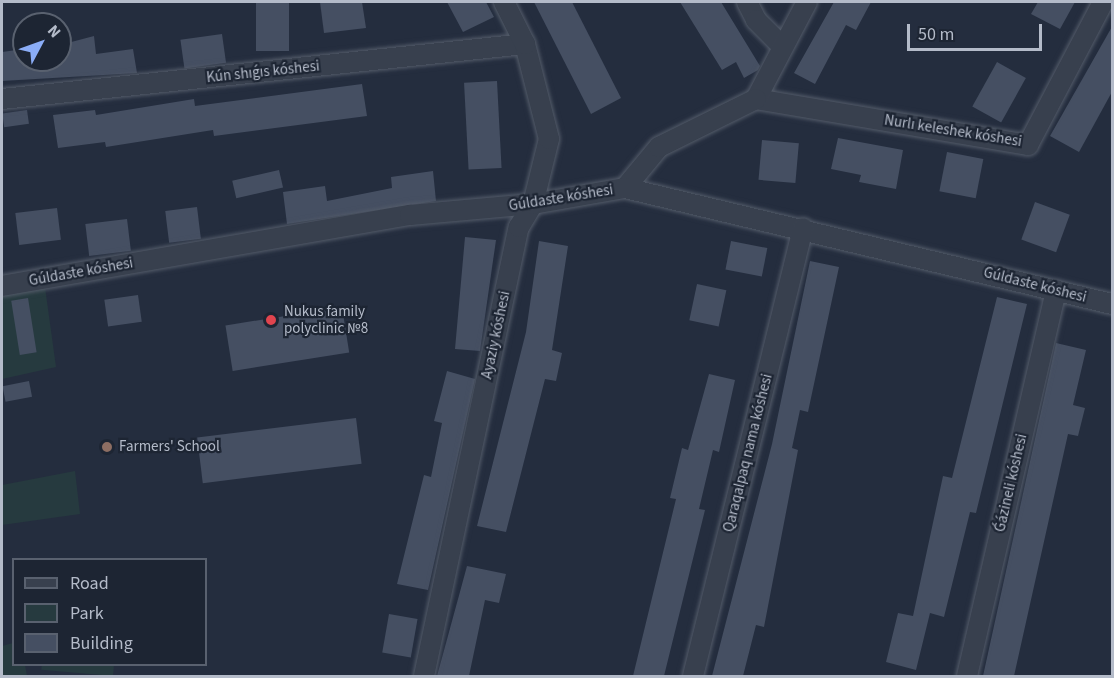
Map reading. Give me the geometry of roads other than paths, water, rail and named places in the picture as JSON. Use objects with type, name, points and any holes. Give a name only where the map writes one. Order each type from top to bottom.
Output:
[{"type":"street","name":"Ayaziy kóshesi","points":[[424,676],[519,227],[533,204],[549,139],[525,44],[504,2]]},
{"type":"street","points":[[747,2],[756,20],[783,47]]},
{"type":"street","points":[[626,188],[659,147],[756,99],[807,2]]},
{"type":"street","name":"Nurlı keleshek kóshesi","points":[[756,99],[1028,145],[1103,2]]},
{"type":"street","name":"Kún shıǵıs kóshesi","points":[[2,99],[525,44]]},
{"type":"street","name":"Gúldaste kóshesi","points":[[2,286],[410,215],[533,204],[626,188],[802,228],[1113,304]]},
{"type":"street","name":"Qaraqalpaq nama kóshesi","points":[[693,676],[802,228]]},
{"type":"street","name":"Ǵázineli kóshesi","points":[[967,676],[1056,290]]},
{"type":"place","name":"Nukus family polyclinic №8","points":[[271,320]]},
{"type":"place","name":"Farmers' School","points":[[107,447]]}]
